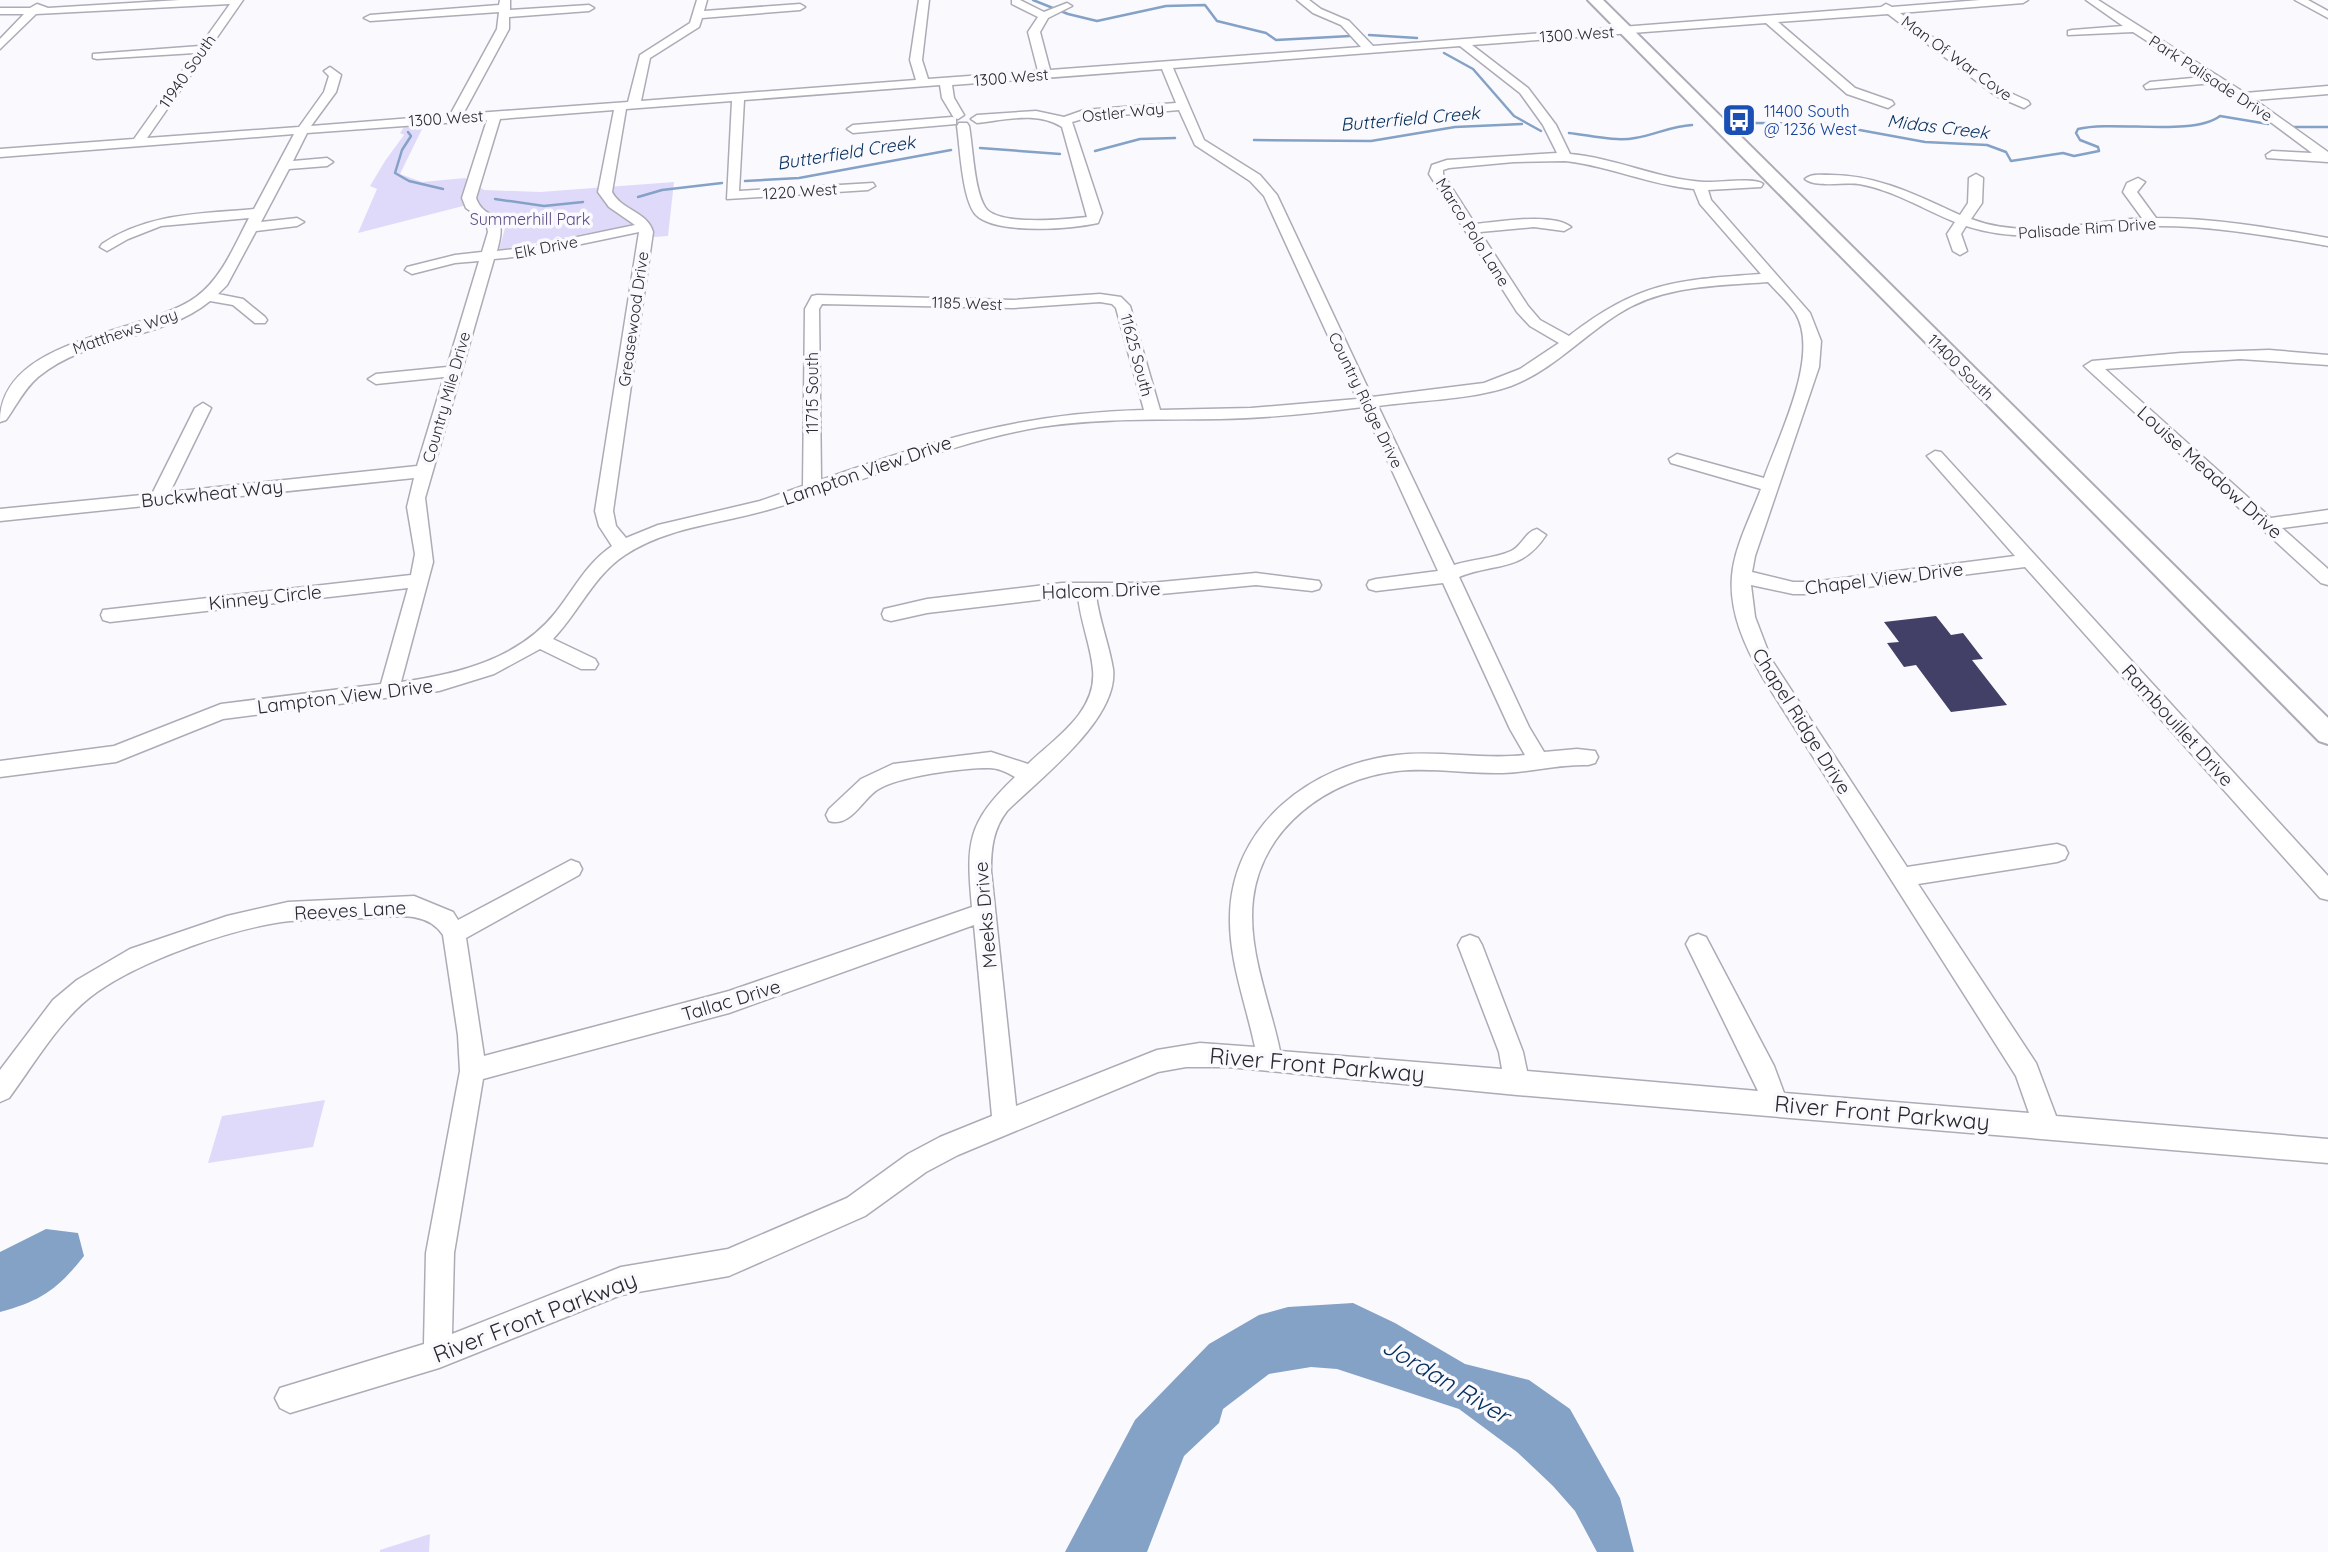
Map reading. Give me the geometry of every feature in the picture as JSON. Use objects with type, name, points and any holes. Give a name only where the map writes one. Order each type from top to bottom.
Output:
[{"type":"main road","name":"11400 South","points":[[1595,0],[1632,30],[2328,710]]},
{"type":"main road","name":"11400 South","points":[[1609,0],[1632,30],[2328,734]]},
{"type":"street","points":[[0,46],[44,0]]},
{"type":"street","points":[[0,11],[32,12],[236,0]]},
{"type":"street","name":"11940 South","points":[[138,142],[236,0]]},
{"type":"street","points":[[628,104],[644,57],[656,47],[690,30],[700,15],[702,0]]},
{"type":"street","points":[[923,84],[916,60],[924,0]]},
{"type":"street","points":[[1302,0],[1317,11],[1345,23],[1371,50]]},
{"type":"street","name":"Man Of War Cove","points":[[1876,0],[2000,93],[2024,104]]},
{"type":"street","name":"1300 West","points":[[0,153],[2023,0]]},
{"type":"street","name":"Park Palisade Drive","points":[[2091,0],[2245,97],[2326,157]]},
{"type":"street","points":[[2300,0],[2328,15]]},
{"type":"street","points":[[1016,2],[1048,14]]},
{"type":"street","points":[[1045,74],[1034,32],[1048,14],[1067,6]]},
{"type":"street","points":[[700,15],[800,7]]},
{"type":"street","points":[[455,117],[503,29],[504,8]]},
{"type":"street","points":[[373,14],[504,8],[589,8]]},
{"type":"street","points":[[1768,19],[1850,91],[1888,104]]},
{"type":"street","points":[[2072,33],[2135,28]]},
{"type":"street","points":[[1464,43],[1479,59],[1516,82],[1558,135],[1564,157]]},
{"type":"street","points":[[97,56],[203,49]]},
{"type":"street","name":"Country Ridge Drive","points":[[1166,65],[1199,142],[1255,178],[1270,195],[1359,390],[1373,410],[1520,729],[1539,761]]},
{"type":"street","name":"Matthews Way","points":[[0,417],[24,381],[59,355],[95,339],[163,320],[208,296],[225,279],[304,129],[335,81],[335,75],[330,71]]},
{"type":"street","points":[[2150,86],[2215,79]]},
{"type":"street","points":[[853,129],[964,119],[1038,115],[1064,121],[1071,129],[1095,214],[1093,220],[1015,223],[987,217],[977,206],[964,119],[948,98],[951,82]]},
{"type":"street","points":[[2245,97],[2328,90]]},
{"type":"street","name":"1220 West","points":[[738,97],[733,196],[868,186]]},
{"type":"street","name":"Greasewood Drive","points":[[623,547],[609,531],[604,521],[604,511],[645,227],[636,217],[611,204],[605,192],[628,104]]},
{"type":"street","name":"Ostler Way","points":[[1064,121],[1084,114],[1183,106]]},
{"type":"street","name":"Country Mile Drive","points":[[389,691],[425,552],[414,510],[495,226],[492,220],[471,205],[469,198],[495,114]]},
{"type":"street","points":[[2272,155],[2326,157]]},
{"type":"street","name":"Marco Polo Lane","points":[[1569,342],[1528,316],[1436,174],[1437,168],[1447,164],[1528,157],[1564,157],[1597,161],[1664,180],[1700,186],[1756,184]]},
{"type":"street","points":[[285,165],[327,162]]},
{"type":"street","name":"Palisade Rim Drive","points":[[1812,179],[1844,178],[1876,184],[1983,228],[2021,233],[2152,222],[2226,226],[2328,242]]},
{"type":"street","points":[[1960,251],[1954,234],[1975,203],[1976,178]]},
{"type":"street","points":[[2138,183],[2132,186],[2130,191],[2152,222]]},
{"type":"street","name":"Chapel Ridge Drive","points":[[1700,186],[1705,201],[1803,313],[1810,327],[1814,354],[1741,576],[1741,600],[1755,648],[2027,1071],[2047,1127]]},
{"type":"street","points":[[107,247],[127,232],[159,222],[297,222]]},
{"type":"street","points":[[1471,229],[1534,223],[1564,227]]},
{"type":"street","name":"Elk Drive","points":[[412,270],[455,259],[538,249],[645,227]]},
{"type":"street","name":"Lampton View Drive","points":[[0,769],[117,754],[221,712],[439,684],[467,677],[506,660],[539,640],[557,624],[594,570],[623,547],[666,528],[752,510],[934,445],[1005,428],[1079,417],[1262,412],[1499,385],[1530,370],[1620,307],[1644,295],[1673,287],[1773,276]]},
{"type":"street","points":[[208,296],[244,305],[260,320]]},
{"type":"street","name":"1185 West","points":[[817,299],[1013,304],[1101,298],[1116,300]]},
{"type":"street","name":"11715 South","points":[[812,488],[812,309],[817,299]]},
{"type":"street","name":"11625 South","points":[[1116,300],[1123,306],[1153,414]]},
{"type":"street","name":"Louise Meadow Drive","points":[[2328,360],[2211,354],[2092,366],[2328,579]]},
{"type":"street","points":[[376,379],[454,371]]},
{"type":"street","points":[[158,499],[203,408]]},
{"type":"street","name":"Rambouillet Drive","points":[[1935,456],[2328,891]]},
{"type":"street","points":[[1677,459],[1771,486]]},
{"type":"street","name":"Buckwheat Way","points":[[0,515],[425,471]]},
{"type":"street","points":[[2268,524],[2328,516]]},
{"type":"street","points":[[1376,585],[1449,574],[1518,556],[1537,536]]},
{"type":"street","name":"Chapel View Drive","points":[[1741,576],[1773,584],[1812,589],[2029,560]]},
{"type":"street","name":"Halcom Drive","points":[[891,614],[927,606],[1048,590],[1150,589],[1256,579],[1312,585]]},
{"type":"street","name":"Kinney Circle","points":[[110,615],[419,580]]},
{"type":"street","name":"Meeks Drive","points":[[1005,1123],[980,855],[985,828],[999,805],[1089,718],[1101,697],[1103,670],[1090,621],[1086,589]]},
{"type":"street","points":[[539,640],[588,664]]},
{"type":"street","points":[[1270,1061],[1242,933],[1242,899],[1255,853],[1285,812],[1326,784],[1376,766],[1417,762],[1500,765],[1555,757],[1588,757]]},
{"type":"street","points":[[837,815],[868,785],[893,772],[991,761],[1012,765],[1029,775]]},
{"type":"street","points":[[1902,877],[2057,853]]},
{"type":"street","points":[[439,1354],[437,1311],[440,1253],[472,1071],[470,1035],[454,933],[571,869]]},
{"type":"street","name":"Reeves Lane","points":[[0,1090],[62,1008],[85,987],[110,970],[138,957],[201,934],[268,915],[394,906],[414,906],[431,911],[445,919],[454,933]]},
{"type":"street","name":"Tallac Drive","points":[[472,1071],[729,1002],[984,912]]},
{"type":"street","points":[[1698,944],[1765,1074],[1776,1105]]},
{"type":"street","points":[[1470,945],[1511,1052],[1517,1083]]},
{"type":"street","name":"River Front Parkway","points":[[290,1398],[439,1354],[621,1281],[644,1274],[708,1269],[758,1251],[856,1207],[917,1163],[1005,1123],[1172,1057],[1229,1054],[1270,1061],[1517,1083],[2328,1151]]},
{"type":"green space","name":"Summerhill Park","points":[[424,125],[400,174],[422,182],[465,178],[484,190],[540,192],[674,182],[668,236],[654,237],[631,225],[499,250],[505,228],[490,212],[463,206],[358,233],[377,189],[370,186],[404,135],[400,133],[404,127]]},
{"type":"green space","points":[[325,1100],[313,1147],[208,1163],[222,1116]]},
{"type":"green space","points":[[430,1534],[429,1552],[380,1552],[380,1550]]},
{"type":"water","points":[[46,1229],[78,1233],[84,1256],[66,1277],[48,1292],[0,1312],[0,1252]]},
{"type":"water","name":"Jordan River","points":[[1353,1303],[1395,1323],[1465,1364],[1529,1380],[1570,1409],[1620,1498],[1634,1552],[1597,1552],[1575,1511],[1553,1486],[1517,1452],[1459,1409],[1337,1369],[1311,1367],[1269,1374],[1223,1409],[1219,1423],[1184,1456],[1147,1552],[1065,1552],[1135,1420],[1209,1344],[1259,1315],[1288,1307]]},
{"type":"building","points":[[1936,616],[1951,635],[1963,633],[1983,659],[1972,660],[2007,705],[1951,712],[1916,665],[1904,667],[1887,643],[1899,642],[1884,622]]},
{"type":"waterway","name":"Midas Creek","points":[[1033,0],[1068,14],[1097,21],[1166,6],[1205,5],[1217,21],[1266,33],[1276,40],[1350,36]]},
{"type":"waterway","name":"Midas Creek","points":[[1369,35],[1417,38]]},
{"type":"waterway","name":"Midas Creek","points":[[1444,53],[1473,69],[1514,116],[1541,131]]},
{"type":"waterway","name":"Midas Creek","points":[[1754,123],[1827,124],[1925,142],[1987,145],[2006,152],[2011,161],[2063,153],[2074,156],[2099,151],[2098,147],[2080,140],[2076,133],[2078,129],[2111,126],[2191,126],[2220,116],[2268,124]]},
{"type":"waterway","name":"Butterfield Creek","points":[[1254,140],[1371,141],[1455,127],[1522,124]]},
{"type":"waterway","name":"Midas Creek","points":[[1569,133],[1627,139],[1692,125]]},
{"type":"waterway","name":"Midas Creek","points":[[2294,127],[2328,127]]},
{"type":"waterway","name":"Butterfield Creek","points":[[408,132],[411,136],[402,150],[395,173],[409,181],[443,189]]},
{"type":"waterway","name":"Butterfield Creek","points":[[1095,151],[1140,139],[1175,138]]},
{"type":"waterway","name":"Butterfield Creek","points":[[980,148],[1060,154]]},
{"type":"waterway","name":"Butterfield Creek","points":[[745,181],[799,178],[951,150]]},
{"type":"waterway","name":"Butterfield Creek","points":[[638,197],[662,190],[722,183]]},
{"type":"waterway","name":"Butterfield Creek","points":[[495,199],[544,206],[583,202]]},
{"type":"place","name":"11400 South @ 1236 West","points":[[1739,120]]}]
